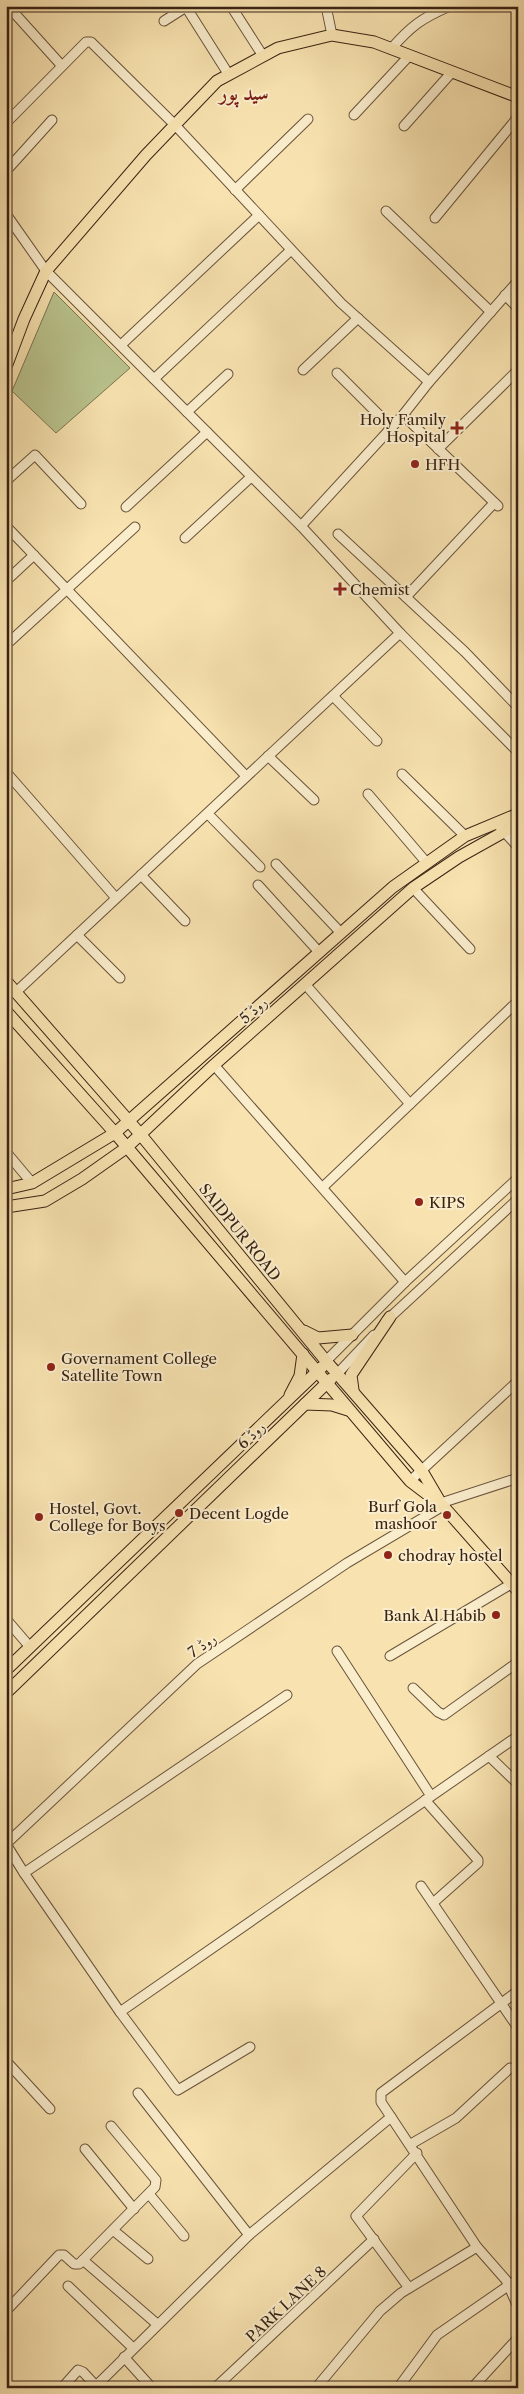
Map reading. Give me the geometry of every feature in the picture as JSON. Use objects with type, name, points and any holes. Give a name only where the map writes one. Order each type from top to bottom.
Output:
[{"type":"main road","points":[[6,367],[24,319],[46,271],[175,125],[217,81],[278,48],[332,35],[374,42],[518,97]]},
{"type":"main road","name":"روڈ 5","points":[[6,1189],[32,1183],[115,1133],[393,887],[465,836],[518,814]]},
{"type":"main road","name":"روڈ 5","points":[[6,1207],[44,1201],[82,1179],[126,1148],[214,1065],[413,888],[518,824]]},
{"type":"main road","name":"SAIDPUR ROAD","points":[[6,981],[141,1135],[326,1361],[422,1471],[442,1504],[514,1587]]},
{"type":"main road","name":"SAIDPUR ROAD","points":[[6,1012],[115,1133],[410,1481],[442,1504]]},
{"type":"main road","points":[[353,1390],[351,1375],[390,1317]]},
{"type":"main road","points":[[300,1329],[318,1338],[352,1336]]},
{"type":"main road","points":[[286,1403],[300,1376],[302,1354]]},
{"type":"main road","name":"روڈ 6","points":[[6,1670],[318,1373],[326,1361]]},
{"type":"main road","name":"روڈ 6","points":[[6,1694],[338,1373]]},
{"type":"main road","points":[[305,1404],[332,1404],[350,1411]]},
{"type":"street","points":[[8,6],[62,66]]},
{"type":"street","points":[[231,6],[263,56]]},
{"type":"street","points":[[326,6],[332,35]]},
{"type":"street","points":[[391,49],[406,32],[424,18],[450,6]]},
{"type":"street","points":[[164,21],[186,7],[229,75]]},
{"type":"street","points":[[8,118],[86,42],[91,42],[175,125],[291,250],[358,318],[429,382]]},
{"type":"street","points":[[354,115],[409,56]]},
{"type":"street","points":[[404,126],[452,72]]},
{"type":"street","points":[[435,218],[518,117]]},
{"type":"street","points":[[235,190],[308,119]]},
{"type":"street","points":[[6,171],[52,120]]},
{"type":"street","points":[[386,210],[491,312]]},
{"type":"street","points":[[6,214],[46,271],[301,526],[400,633],[518,752]]},
{"type":"street","points":[[121,345],[259,215]]},
{"type":"street","points":[[154,378],[291,250]]},
{"type":"street","points":[[301,526],[404,415],[429,382],[518,282]]},
{"type":"street","points":[[505,295],[518,308]]},
{"type":"street","points":[[304,370],[358,318]]},
{"type":"street","points":[[438,448],[518,370]]},
{"type":"street","points":[[337,373],[392,428]]},
{"type":"street","points":[[187,412],[228,374]]},
{"type":"street","points":[[404,415],[496,505],[406,597]]},
{"type":"street","points":[[126,507],[207,432]]},
{"type":"street","points":[[6,481],[36,455],[81,504]]},
{"type":"street","points":[[185,538],[251,477]]},
{"type":"street","points":[[6,526],[246,776]]},
{"type":"street","points":[[6,644],[135,527]]},
{"type":"street","points":[[338,534],[465,652],[518,707]]},
{"type":"street","points":[[6,581],[34,555]]},
{"type":"street","points":[[16,992],[400,633]]},
{"type":"street","points":[[333,696],[377,741]]},
{"type":"street","points":[[268,756],[314,800]]},
{"type":"street","points":[[6,772],[116,898]]},
{"type":"street","points":[[402,774],[465,836]]},
{"type":"street","points":[[368,794],[426,862]]},
{"type":"street","points":[[208,814],[260,867]]},
{"type":"street","points":[[495,822],[518,847]]},
{"type":"street","points":[[276,864],[341,933]]},
{"type":"street","points":[[141,875],[185,921]]},
{"type":"street","points":[[258,885],[319,952]]},
{"type":"street","points":[[413,888],[470,949]]},
{"type":"street","points":[[77,935],[120,978]]},
{"type":"street","points":[[304,984],[410,1104]]},
{"type":"street","points":[[323,1187],[518,1001]]},
{"type":"street","points":[[214,1065],[406,1282]]},
{"type":"street","points":[[6,1152],[32,1183]]},
{"type":"street","name":"روڈ 6","points":[[326,1361],[406,1282],[518,1178]]},
{"type":"street","points":[[500,1196],[509,1208]]},
{"type":"street","name":"روڈ 6","points":[[338,1373],[390,1317],[518,1199]]},
{"type":"street","points":[[410,1481],[518,1381]]},
{"type":"street","name":"روڈ 7","points":[[6,1844],[197,1664],[347,1563],[442,1504],[518,1478]]},
{"type":"street","points":[[390,1656],[514,1587]]},
{"type":"street","points":[[6,1619],[30,1647]]},
{"type":"street","points":[[337,1651],[428,1798],[478,1860],[478,1863],[433,1904]]},
{"type":"street","points":[[413,1688],[438,1712],[444,1715],[518,1662]]},
{"type":"street","points":[[24,1873],[287,1695]]},
{"type":"street","points":[[120,2012],[518,1736]]},
{"type":"street","points":[[489,1756],[518,1784]]},
{"type":"street","points":[[6,1844],[120,2012],[178,2090],[250,2047]]},
{"type":"street","points":[[421,1886],[518,2028]]},
{"type":"street","points":[[518,1991],[381,2093],[381,2102],[417,2153],[477,2247],[506,2280],[518,2307]]},
{"type":"street","points":[[6,2062],[50,2109]]},
{"type":"street","points":[[411,2144],[456,2118],[510,2068]]},
{"type":"street","points":[[138,2093],[249,2235]]},
{"type":"street","points":[[62,2388],[78,2370],[83,2372],[97,2387],[157,2324],[249,2235],[391,2117]]},
{"type":"street","points":[[6,2311],[60,2255],[64,2255],[77,2266],[155,2188],[156,2180],[111,2126]]},
{"type":"street","points":[[85,2149],[134,2209]]},
{"type":"street","points":[[409,2288],[356,2214],[417,2153]]},
{"type":"street","points":[[149,2194],[184,2236]]},
{"type":"street","points":[[113,2230],[148,2258]]},
{"type":"street","name":"PARK LANE 8","points":[[215,2388],[374,2240]]},
{"type":"street","points":[[316,2388],[380,2312],[409,2288],[477,2247]]},
{"type":"street","points":[[83,2260],[157,2324]]},
{"type":"street","points":[[398,2388],[437,2335],[518,2279]]},
{"type":"street","points":[[68,2286],[133,2348]]},
{"type":"street","points":[[472,2388],[518,2338]]},
{"type":"street","points":[[124,2357],[152,2388]]},
{"type":"green space","points":[[54,292],[130,368],[56,433],[12,391]]},
{"type":"place","name":"Holy Family Hospital","points":[[457,428]]},
{"type":"place","name":"HFH","points":[[415,464]]},
{"type":"place","name":"Chemist","points":[[340,589]]},
{"type":"place","name":"KIPS","points":[[419,1202]]},
{"type":"place","name":"Governament College Satellite Town","points":[[51,1367]]},
{"type":"place","name":"Decent Logde","points":[[179,1513]]},
{"type":"place","name":"Burf Gola mashoor","points":[[447,1515]]},
{"type":"place","name":"Hostel, Govt. College for Boys","points":[[39,1517]]},
{"type":"place","name":"chodray hostel","points":[[388,1555]]},
{"type":"place","name":"Bank Al Habib","points":[[496,1615]]},
{"type":"district","name":"سید پور","points":[[244,93]]}]
